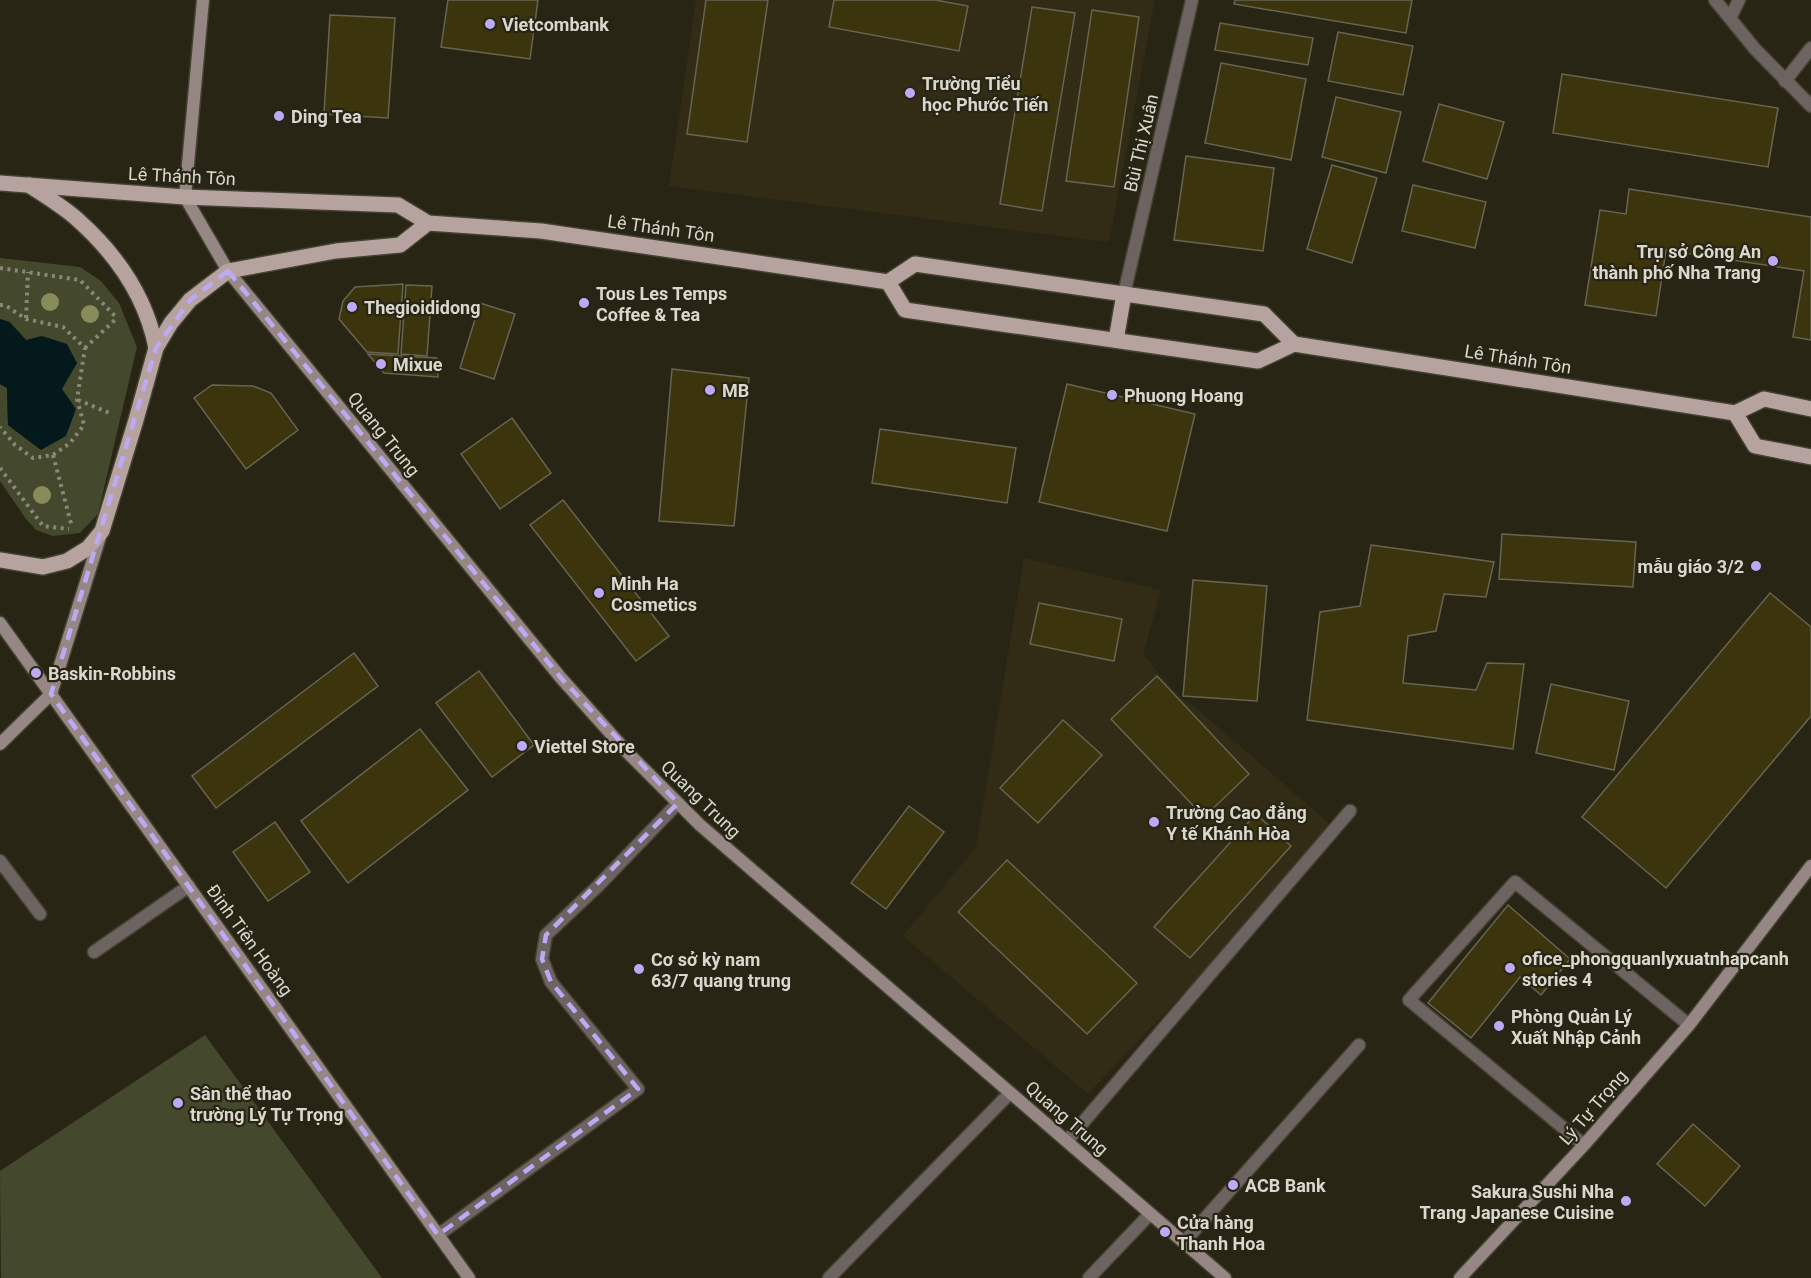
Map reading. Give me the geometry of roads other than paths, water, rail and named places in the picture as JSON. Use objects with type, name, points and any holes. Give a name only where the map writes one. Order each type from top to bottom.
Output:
[{"type":"main road","name":"Lê Thánh Tôn","points":[[0,183],[185,196],[398,205],[428,223],[541,231],[888,282]]},
{"type":"main road","points":[[28,185],[77,219],[107,250],[142,300],[153,331],[156,348]]},
{"type":"main road","points":[[0,560],[43,567],[67,561],[88,548],[102,531],[156,348],[171,323],[189,300],[228,271],[336,251],[400,244],[428,223]]},
{"type":"main road","points":[[915,264],[1124,294],[1264,314],[1294,344],[1258,361],[905,310],[888,282],[915,264]]},
{"type":"main road","points":[[1116,340],[1124,294]]},
{"type":"main road","name":"Lê Thánh Tôn","points":[[1294,344],[1735,412]]},
{"type":"main road","points":[[1811,409],[1764,399],[1735,412],[1755,446],[1811,457]]},
{"type":"street","points":[[185,196],[203,0]]},
{"type":"street","name":"Bùi Thị Xuân","points":[[1124,294],[1192,0]]},
{"type":"street","points":[[1715,0],[1785,81],[1811,106]]},
{"type":"street","points":[[1730,18],[1739,0]]},
{"type":"street","points":[[1785,81],[1811,48]]},
{"type":"street","name":"Quang Trung","points":[[185,196],[228,271],[561,678],[628,753],[700,825],[1225,1278]]},
{"type":"street","points":[[0,744],[51,694],[102,531]]},
{"type":"street","name":"Đinh Tiên Hoàng","points":[[0,623],[469,1278]]},
{"type":"street","points":[[438,1234],[638,1089],[551,982],[542,959],[546,935],[597,887],[678,803]]},
{"type":"street","points":[[1066,1141],[1350,812]]},
{"type":"street","points":[[0,861],[40,914]]},
{"type":"street","name":"Lý Tự Trọng","points":[[1460,1278],[1584,1145],[1689,1025],[1811,866]]},
{"type":"street","points":[[1584,1145],[1409,1000],[1515,882],[1689,1025]]},
{"type":"street","points":[[94,952],[189,886]]},
{"type":"street","points":[[1184,1242],[1359,1045]]},
{"type":"street","points":[[829,1278],[1010,1093]]},
{"type":"street","points":[[1089,1278],[1150,1214]]},
{"type":"place","name":"Vietcombank","points":[[490,24]]},
{"type":"place","name":"Trường Tiểu học Phước Tiến","points":[[910,93]]},
{"type":"place","name":"Ding Tea","points":[[279,116]]},
{"type":"place","name":"Trụ sở Công An thành phố Nha Trang","points":[[1773,261]]},
{"type":"place","name":"Tous Les Temps Coffee & Tea","points":[[584,303]]},
{"type":"place","name":"Thegioididong","points":[[352,307]]},
{"type":"place","name":"Mixue","points":[[381,364]]},
{"type":"place","name":"MB","points":[[710,390]]},
{"type":"place","name":"Phuong Hoang","points":[[1112,395]]},
{"type":"place","name":"mẫu giáo 3/2","points":[[1756,566]]},
{"type":"place","name":"Minh Ha Cosmetics","points":[[599,593]]},
{"type":"place","name":"Baskin-Robbins","points":[[36,673]]},
{"type":"place","name":"Viettel Store","points":[[522,746]]},
{"type":"place","name":"Trường Cao đẳng Y tế Khánh Hòa","points":[[1154,822]]},
{"type":"place","name":"ofice_phongquanlyxuatnhapcanh stories 4","points":[[1510,968]]},
{"type":"place","name":"Cơ sở kỳ nam 63/7 quang trung","points":[[639,969]]},
{"type":"place","name":"Phòng Quản Lý Xuất Nhập Cảnh","points":[[1499,1026]]},
{"type":"place","name":"Sân thể thao trường Lý Tự Trọng","points":[[178,1103]]},
{"type":"place","name":"ACB Bank","points":[[1233,1185]]},
{"type":"place","name":"Sakura Sushi Nha Trang Japanese Cuisine","points":[[1626,1201]]},
{"type":"place","name":"Cửa hàng Thanh Hoa","points":[[1165,1232]]}]
